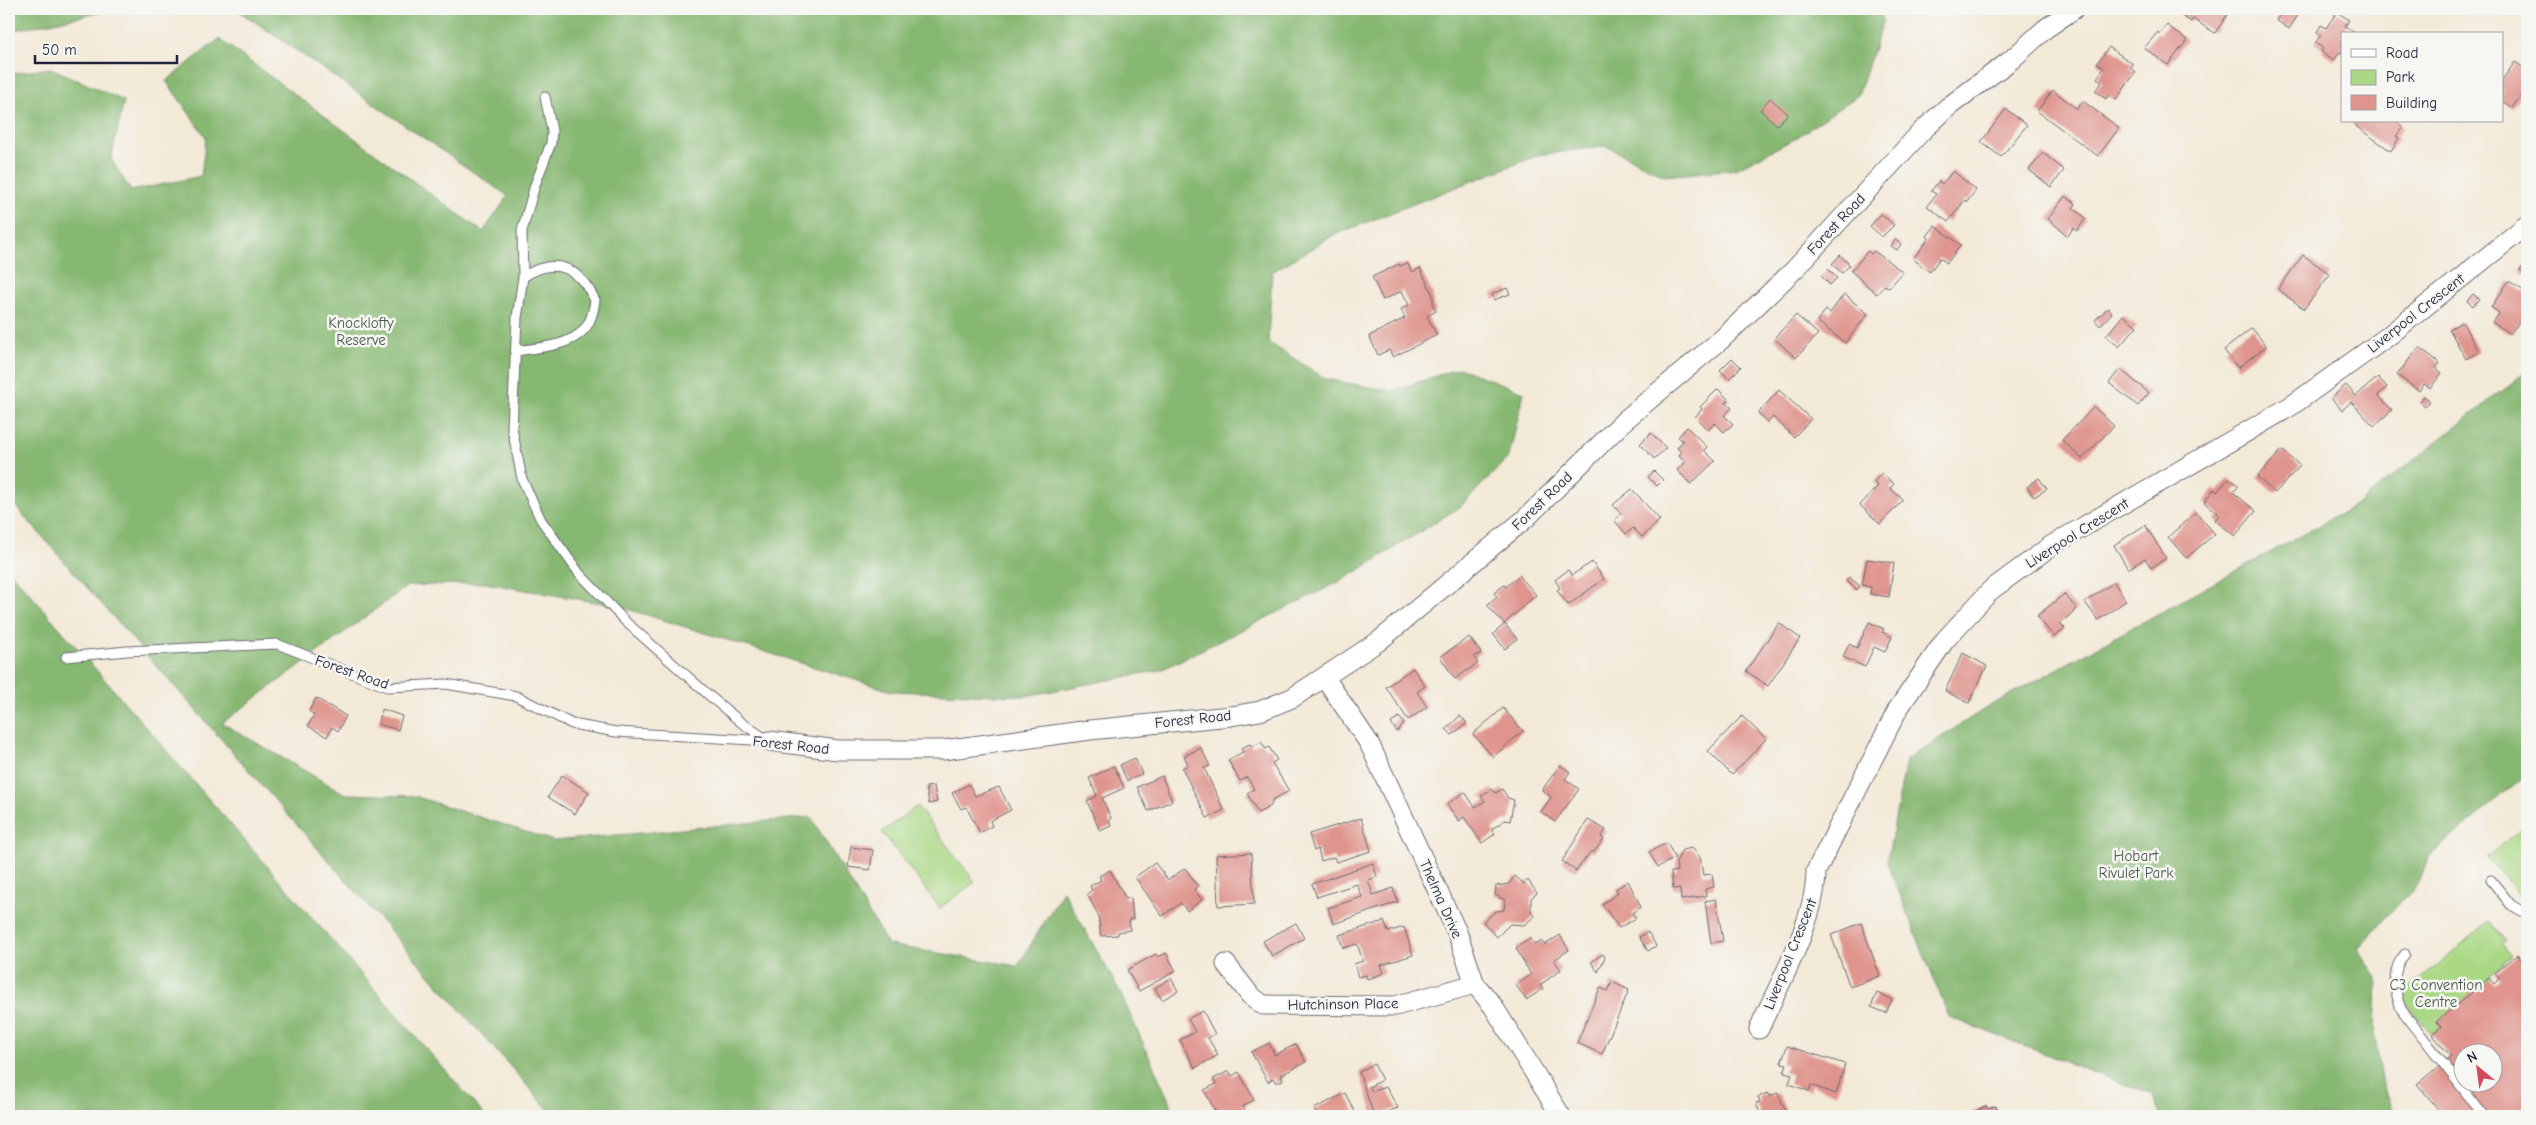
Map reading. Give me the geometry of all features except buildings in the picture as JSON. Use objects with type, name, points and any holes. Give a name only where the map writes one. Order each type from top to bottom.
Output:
[{"type":"street","name":"Forest Road","points":[[770,742],[838,750],[943,750],[1260,711],[1292,698],[1326,678],[1379,641],[1526,518],[1625,420],[1723,338],[1795,269],[1921,132],[1948,107],[2011,60],[2045,28],[2074,9]]},
{"type":"street","name":"Liverpool Crescent","points":[[1759,1030],[1794,952],[1816,891],[1816,871],[1898,709],[1945,640],[1990,590],[2052,545],[2290,406],[2387,337],[2527,225]]},
{"type":"street","name":"Thelma Drive","points":[[1326,678],[1369,743],[1381,767],[1457,932],[1475,984],[1492,1006],[1560,1116]]},
{"type":"street","name":"Hutchinson Place","points":[[1226,964],[1250,995],[1264,1005],[1395,1006],[1475,984]]},
{"type":"lane","points":[[545,97],[552,131],[551,143],[535,185],[522,230],[523,277],[516,351],[512,428],[522,478],[541,520],[579,573],[626,622],[742,724],[770,742]]},
{"type":"lane","points":[[516,351],[558,344],[573,338],[590,321],[595,300],[585,281],[572,271],[553,265],[534,269],[523,277]]},
{"type":"lane","name":"Forest Road","points":[[66,657],[127,651],[277,644],[387,687],[446,684],[516,696],[572,724],[616,732],[770,742]]},
{"type":"lane","points":[[2491,880],[2511,905],[2527,914]]},
{"type":"lane","points":[[2404,954],[2396,968],[2395,990],[2401,1009],[2484,1116]]},
{"type":"green space","points":[[9,9],[117,9],[9,30]]},
{"type":"green space","name":"Knocklofty Reserve","points":[[236,9],[1881,9],[1883,22],[1858,95],[1796,138],[1736,169],[1665,176],[1606,146],[1539,155],[1334,235],[1272,272],[1268,342],[1326,379],[1392,391],[1459,368],[1524,392],[1509,457],[1460,507],[1343,580],[1161,670],[1026,696],[891,691],[618,606],[485,583],[407,586],[222,723],[345,794],[414,796],[554,841],[811,817],[888,945],[1018,966],[1063,891],[1118,988],[1176,1116],[554,1116],[9,499],[9,74],[51,68],[124,101],[111,159],[131,191],[201,176],[206,137],[166,81],[219,39],[483,232],[508,196]]},
{"type":"green space","name":"Hobart Rivulet Park","points":[[2527,371],[2527,774],[2428,857],[2420,881],[2358,948],[2377,978],[2375,1038],[2383,1085],[2394,1116],[2161,1116],[2152,1095],[1949,1017],[1887,862],[1906,760],[1986,708],[2358,504]]},
{"type":"green space","points":[[9,570],[485,1116],[9,1116]]},
{"type":"green space","points":[[917,806],[975,882],[940,908],[882,832]]},
{"type":"green space","points":[[2527,824],[2527,900],[2522,898],[2487,858]]},
{"type":"green space","name":"C3 Convention Centre","points":[[2489,921],[2505,940],[2501,944],[2511,956],[2488,976],[2489,978],[2437,1022],[2441,1027],[2432,1034],[2400,996]]}]
